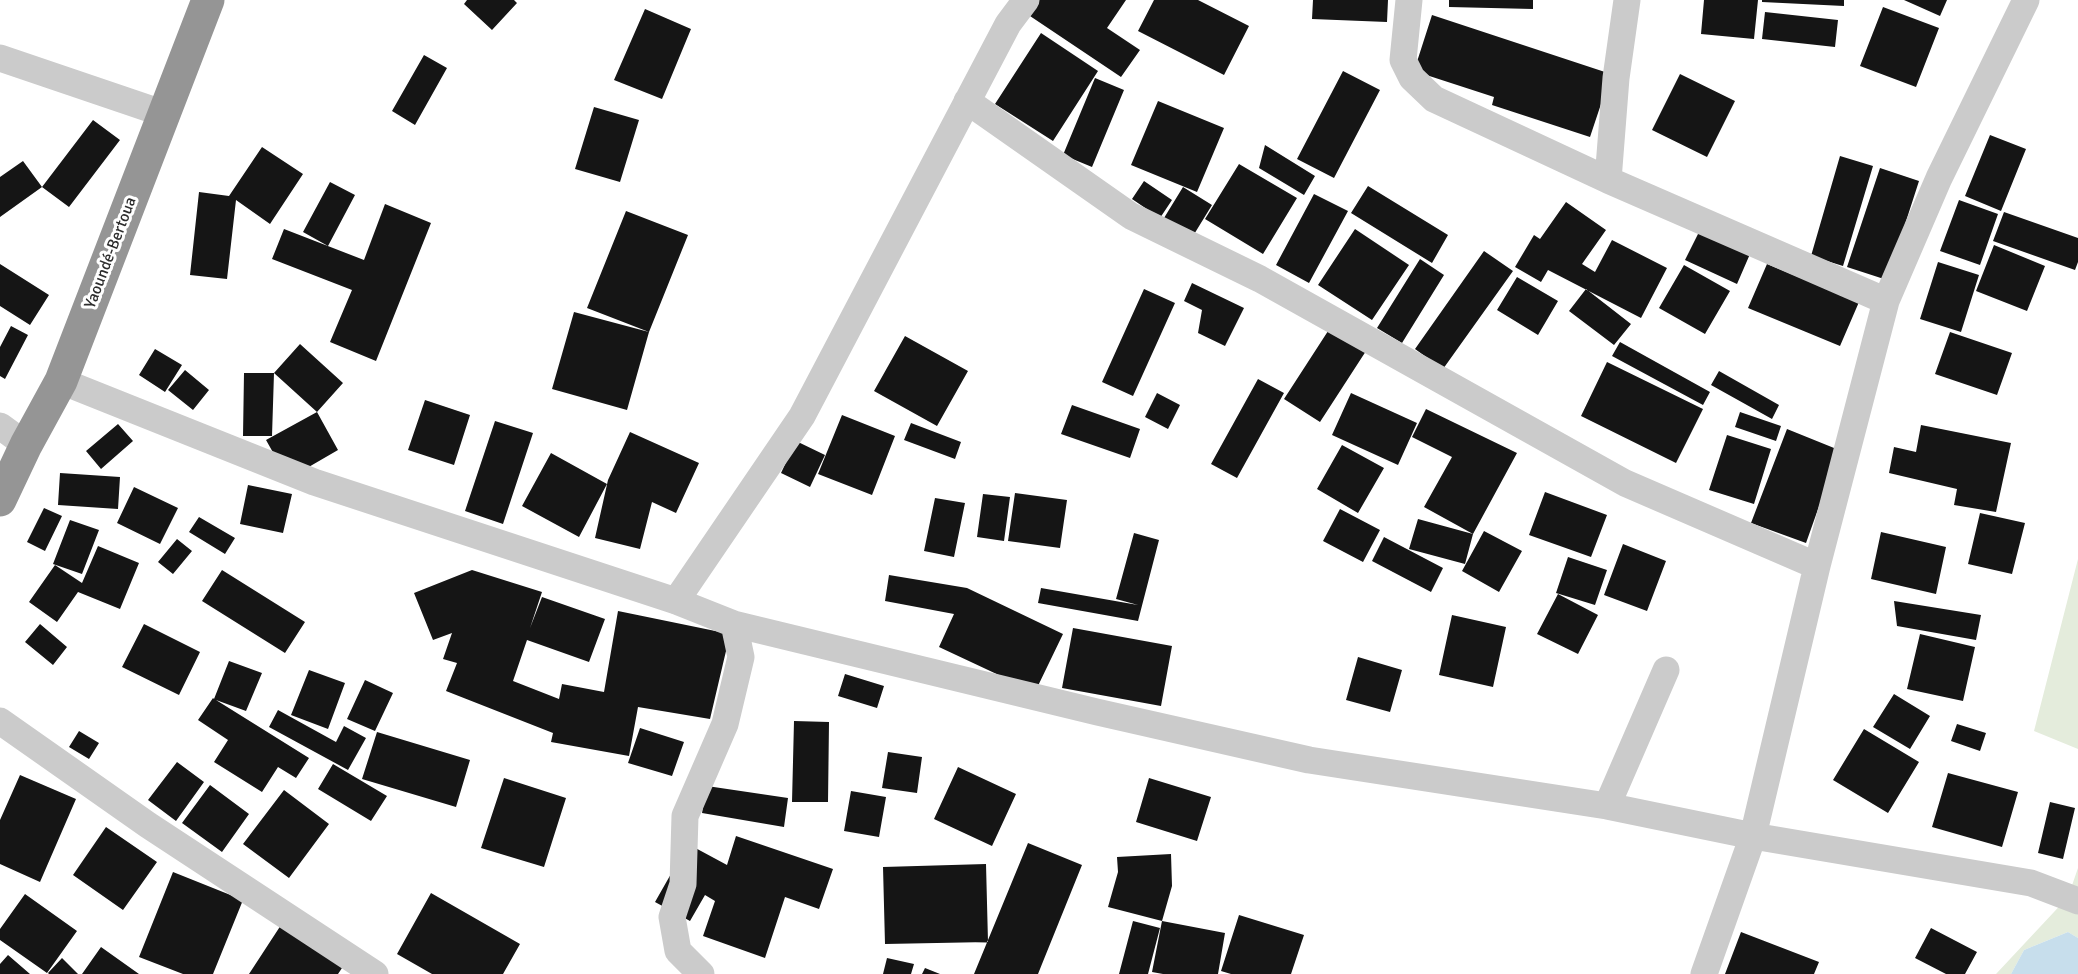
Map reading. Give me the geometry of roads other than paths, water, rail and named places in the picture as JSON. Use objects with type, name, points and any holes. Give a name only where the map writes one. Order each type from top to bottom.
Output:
[{"type":"highway","name":"Yaoundé-Bertoua","points":[[0,500],[61,381],[208,0]]},
{"type":"street","points":[[676,601],[802,416],[1008,24],[1026,0]]},
{"type":"street","points":[[1409,0],[1403,60],[1412,78],[1434,99],[1608,180],[1886,301]]},
{"type":"street","points":[[1608,180],[1616,78],[1627,0]]},
{"type":"street","points":[[1704,974],[1753,837],[1817,566],[1886,301],[1940,178],[2026,0]]},
{"type":"street","points":[[0,58],[165,114]]},
{"type":"street","points":[[967,101],[1131,216],[1260,279],[1625,483],[1817,566]]},
{"type":"street","points":[[61,381],[314,482],[676,601],[734,624],[1086,710],[1309,760],[1607,806],[1753,837],[2031,883],[2078,901]]},
{"type":"street","points":[[0,426],[26,446]]},
{"type":"street","points":[[701,974],[678,951],[672,917],[683,884],[685,816],[725,724],[741,657],[734,624]]},
{"type":"street","points":[[1607,806],[1666,670]]},
{"type":"street","points":[[0,722],[148,825],[375,974]]},
{"type":"water","points":[[2068,932],[2078,938],[2078,974],[2011,974],[2024,950]]}]
